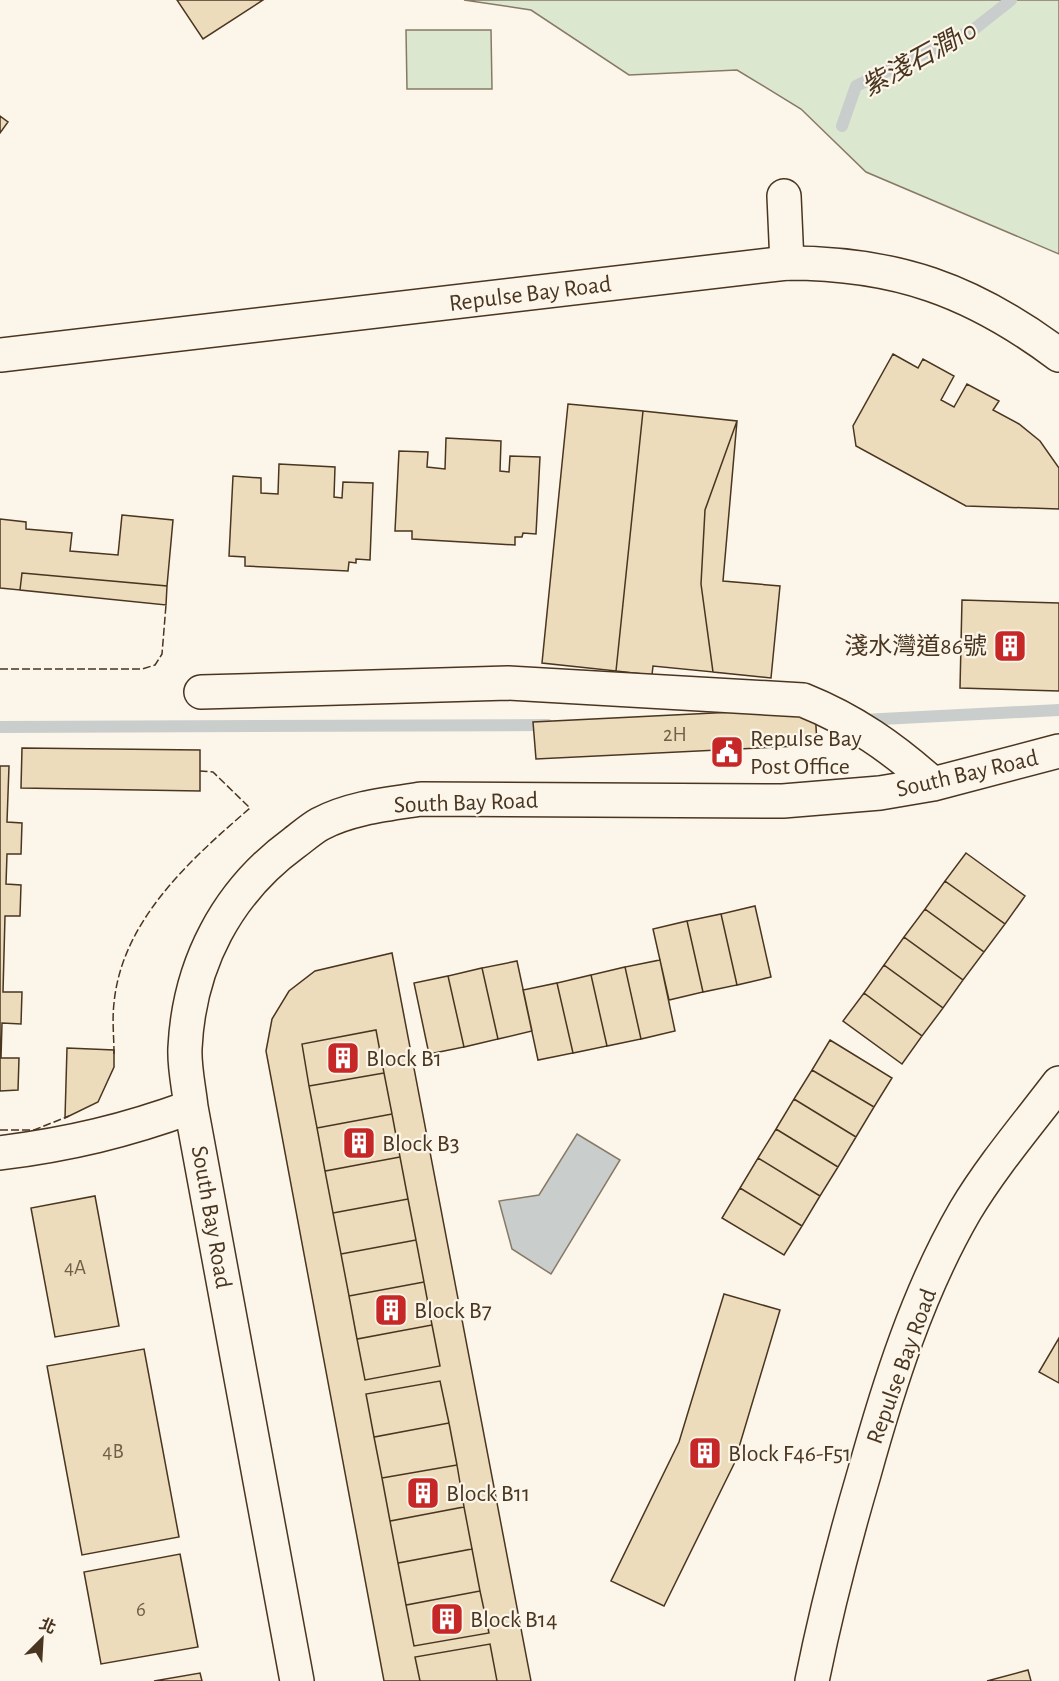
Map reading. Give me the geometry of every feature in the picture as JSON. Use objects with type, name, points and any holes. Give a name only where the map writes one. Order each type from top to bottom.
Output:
[{"type":"street","points":[[784,196],[787,263]]},
{"type":"street","name":"Repulse Bay Road","points":[[0,355],[787,263],[836,263],[907,276],[998,312],[1054,352]]},
{"type":"street","points":[[201,692],[508,682],[803,700],[839,715],[905,758],[933,784]]},
{"type":"street","name":"South Bay Road","points":[[297,1681],[191,1107],[185,1051],[189,1008],[198,969],[218,924],[250,881],[278,855],[320,824],[370,806],[421,799],[783,801],[880,793],[933,784],[1059,751]]},
{"type":"street","name":"Repulse Bay Road","points":[[812,1681],[824,1619],[844,1542],[881,1414],[912,1325],[965,1211],[983,1183],[1059,1083]]},
{"type":"street","points":[[0,1153],[92,1139],[135,1127],[191,1107]]},
{"type":"green space","points":[[464,0],[1059,0],[1059,254],[866,172],[801,109],[737,70],[629,75],[531,10]]},
{"type":"green space","points":[[406,30],[491,30],[492,89],[407,89]]},
{"type":"shaded area","points":[[577,1134],[620,1160],[551,1274],[512,1249],[499,1201],[539,1195]]},
{"type":"building","points":[[177,0],[263,0],[203,39]]},
{"type":"building","points":[[0,116],[8,122],[0,133]]},
{"type":"building","points":[[893,354],[918,368],[923,359],[954,376],[941,400],[954,407],[967,384],[999,401],[993,410],[1019,424],[1040,441],[1059,468],[1059,509],[966,506],[856,446],[853,426]]},
{"type":"building","points":[[568,404],[643,411],[616,671],[542,663]]},
{"type":"building","points":[[643,411],[737,421],[705,510],[701,584],[713,672],[653,666],[652,675],[616,671]]},
{"type":"building","points":[[737,421],[723,581],[780,586],[771,678],[713,672],[701,584],[705,510]]},
{"type":"building","points":[[446,438],[501,441],[500,471],[509,472],[510,456],[540,457],[536,534],[523,533],[522,537],[515,537],[515,545],[412,539],[412,531],[395,531],[399,451],[428,452],[427,467],[445,469]]},
{"type":"building","points":[[279,464],[335,467],[334,497],[342,498],[343,482],[373,483],[370,560],[356,559],[356,563],[349,562],[348,571],[245,566],[245,557],[229,556],[233,476],[261,478],[261,493],[278,494]]},
{"type":"building","points":[[122,515],[173,520],[167,586],[22,573],[20,590],[0,588],[0,519],[26,522],[26,529],[72,533],[70,551],[118,555]]},
{"type":"building","points":[[22,573],[167,586],[166,605],[20,590]]},
{"type":"building","name":"淺水灣道86號","points":[[962,600],[1059,603],[1059,691],[960,688]]},
{"type":"building","points":[[815,708],[817,745],[536,759],[533,722]]},
{"type":"building","points":[[22,748],[200,750],[200,791],[21,788]]},
{"type":"building","points":[[0,766],[9,766],[7,822],[22,823],[21,854],[7,854],[6,884],[21,885],[20,916],[5,916],[3,992],[22,992],[21,1024],[2,1023],[1,1058],[19,1058],[18,1090],[0,1091]]},
{"type":"building","points":[[966,853],[1025,896],[1005,924],[945,881]]},
{"type":"building","points":[[945,881],[1005,924],[984,952],[925,909]]},
{"type":"building","points":[[755,906],[771,977],[737,985],[721,914]]},
{"type":"building","points":[[925,909],[984,952],[963,980],[904,937]]},
{"type":"building","points":[[721,914],[737,985],[703,992],[687,921]]},
{"type":"building","points":[[687,921],[703,992],[669,1000],[653,929]]},
{"type":"building","points":[[904,937],[963,980],[943,1008],[884,965]]},
{"type":"building","points":[[392,953],[531,1681],[384,1681],[266,1051],[272,1019],[289,991],[315,971]]},
{"type":"building","points":[[660,960],[675,1031],[641,1039],[625,967]]},
{"type":"building","points":[[517,961],[532,1031],[498,1039],[482,968]]},
{"type":"building","points":[[884,965],[943,1008],[922,1036],[864,993]]},
{"type":"building","points":[[625,967],[641,1039],[607,1046],[591,975]]},
{"type":"building","points":[[482,968],[498,1039],[464,1047],[448,976]]},
{"type":"building","points":[[591,975],[607,1046],[573,1053],[557,983]]},
{"type":"building","points":[[448,976],[464,1047],[429,1054],[414,983]]},
{"type":"building","points":[[557,983],[573,1053],[538,1060],[523,990]]},
{"type":"building","points":[[864,993],[922,1036],[902,1064],[843,1021]]},
{"type":"building","name":"Block B1","points":[[376,1030],[384,1073],[309,1086],[302,1044]]},
{"type":"building","points":[[830,1040],[892,1078],[874,1107],[812,1070]]},
{"type":"building","points":[[67,1048],[114,1050],[114,1067],[98,1102],[65,1118]]},
{"type":"building","points":[[812,1070],[874,1107],[856,1137],[794,1099]]},
{"type":"building","points":[[384,1073],[392,1114],[317,1128],[309,1086]]},
{"type":"building","points":[[794,1099],[856,1137],[838,1167],[776,1129]]},
{"type":"building","name":"Block B3","points":[[392,1114],[400,1157],[325,1171],[317,1128]]},
{"type":"building","points":[[776,1129],[838,1167],[820,1196],[758,1158]]},
{"type":"building","points":[[400,1157],[408,1199],[333,1213],[325,1171]]},
{"type":"building","points":[[758,1158],[820,1196],[802,1226],[740,1188]]},
{"type":"building","points":[[740,1188],[802,1226],[784,1255],[722,1218]]},
{"type":"building","points":[[95,1196],[119,1326],[55,1337],[31,1208]]},
{"type":"building","points":[[408,1199],[416,1240],[341,1254],[333,1213]]},
{"type":"building","points":[[416,1240],[424,1282],[349,1296],[341,1254]]},
{"type":"building","name":"Block B7","points":[[424,1282],[432,1325],[357,1339],[349,1296]]},
{"type":"building","name":"Block F46-F51","points":[[724,1294],[780,1310],[734,1464],[664,1606],[611,1581],[679,1442]]},
{"type":"building","points":[[432,1325],[440,1366],[365,1380],[357,1339]]},
{"type":"building","points":[[1059,1338],[1059,1383],[1039,1372]]},
{"type":"building","points":[[144,1349],[179,1537],[82,1555],[47,1366]]},
{"type":"building","points":[[440,1381],[449,1423],[374,1437],[366,1394]]},
{"type":"building","points":[[449,1423],[457,1465],[382,1478],[374,1437]]},
{"type":"building","name":"Block B11","points":[[457,1465],[464,1507],[390,1521],[382,1478]]},
{"type":"building","points":[[464,1507],[472,1549],[398,1563],[390,1521]]},
{"type":"building","points":[[472,1549],[480,1591],[406,1605],[398,1563]]},
{"type":"building","points":[[180,1554],[198,1647],[101,1664],[84,1572]]},
{"type":"building","name":"Block B14","points":[[480,1591],[489,1633],[414,1646],[406,1605]]},
{"type":"building","points":[[490,1644],[497,1681],[420,1681],[415,1657]]},
{"type":"building","points":[[1028,1670],[1031,1681],[987,1681]]},
{"type":"building","points":[[200,1673],[202,1681],[154,1681]]},
{"type":"waterway","name":"紫淺石澗10","points":[[842,126],[856,86],[973,30],[1011,0]]},
{"type":"waterway","points":[[862,720],[1059,710]]},
{"type":"waterway","points":[[0,727],[548,725]]},
{"type":"fence","points":[[0,669],[142,669],[155,665],[162,654],[166,605]]},
{"type":"fence","points":[[114,1054],[114,1003],[120,973],[130,945],[145,918],[183,870],[250,808],[213,772],[200,771]]},
{"type":"fence","points":[[0,1130],[34,1130],[69,1116]]},
{"type":"place","name":"淺水灣道86號","points":[[1010,646]]},
{"type":"place","name":"Repulse Bay Post Office","points":[[727,752]]},
{"type":"place","name":"Block B1","points":[[343,1058]]},
{"type":"place","name":"Block B3","points":[[359,1143]]},
{"type":"place","name":"Block B7","points":[[391,1310]]},
{"type":"place","name":"Block F46-F51","points":[[705,1453]]},
{"type":"place","name":"Block B11","points":[[423,1493]]},
{"type":"place","name":"Block B14","points":[[447,1619]]}]
